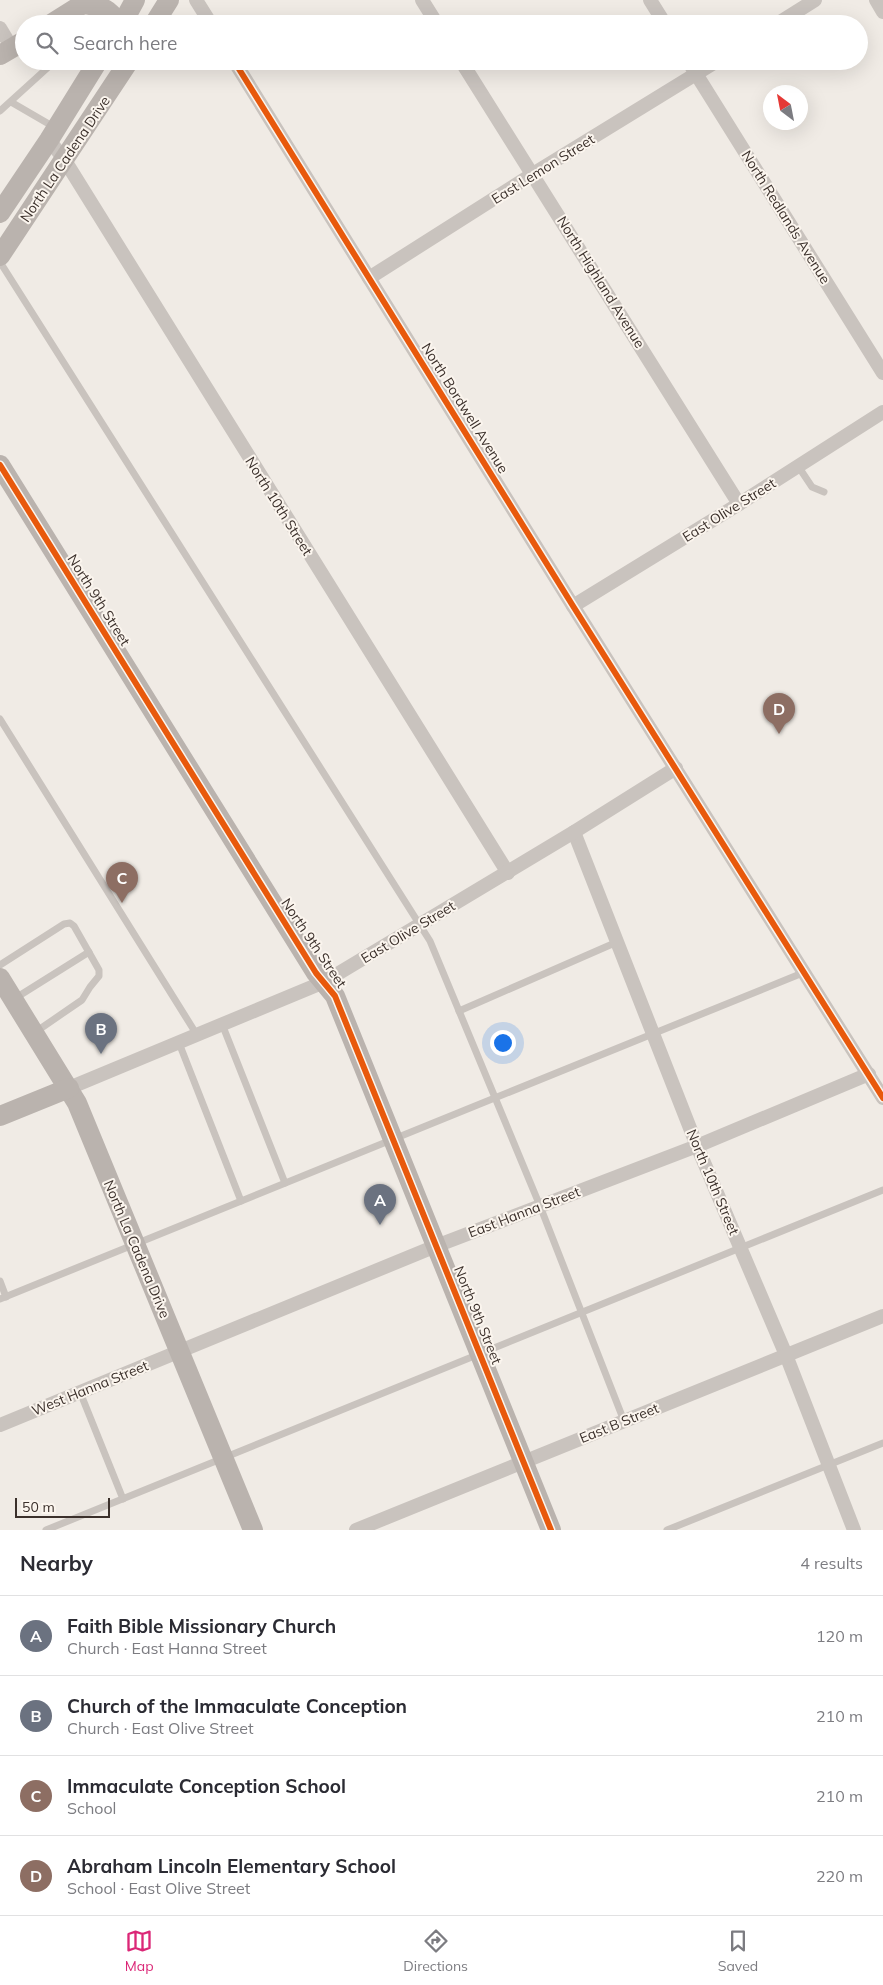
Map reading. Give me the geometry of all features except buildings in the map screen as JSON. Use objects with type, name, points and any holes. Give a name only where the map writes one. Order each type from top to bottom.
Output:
[{"type":"street","points":[[126,15],[135,0]]},
{"type":"street","points":[[160,15],[169,0]]},
{"type":"street","points":[[196,0],[205,15]]},
{"type":"street","points":[[422,0],[432,15]]},
{"type":"street","points":[[650,0],[659,15]]},
{"type":"street","points":[[791,15],[815,0]]},
{"type":"street","points":[[876,0],[883,12]]},
{"type":"street","points":[[70,15],[86,2],[105,8],[114,15]]},
{"type":"street","points":[[0,28],[12,48]]},
{"type":"street","name":"North La Cadena Drive","points":[[0,213],[53,134],[92,70]]},
{"type":"street","name":"North La Cadena Drive","points":[[0,256],[123,70]]},
{"type":"street","name":"North Bordwell Avenue","points":[[240,70],[573,606],[883,1098]]},
{"type":"street","name":"North Highland Avenue","points":[[467,70],[739,504]]},
{"type":"street","name":"North Redlands Avenue","points":[[694,70],[883,372]]},
{"type":"street","name":"East Lemon Street","points":[[369,278],[702,70]]},
{"type":"street","name":"North 10th Street","points":[[53,134],[64,159],[508,872]]},
{"type":"street","name":"East Olive Street","points":[[573,606],[739,504],[883,412]]},
{"type":"street","name":"North 9th Street","points":[[0,465],[316,973],[335,996],[552,1530]]},
{"type":"street","name":"East Olive Street","points":[[69,1088],[179,1044],[324,982],[574,832],[676,768]]},
{"type":"street","name":"North 10th Street","points":[[574,832],[697,1146],[786,1355],[854,1530]]},
{"type":"street","name":"North La Cadena Drive","points":[[0,978],[69,1088],[80,1111],[253,1530]]},
{"type":"street","name":"East Hanna Street","points":[[180,1352],[436,1246],[697,1146],[869,1074]]},
{"type":"street","points":[[0,1116],[69,1088]]},
{"type":"street","name":"East B Street","points":[[356,1530],[883,1316]]},
{"type":"street","name":"West Hanna Street","points":[[0,1425],[180,1352]]},
{"type":"lane","points":[[0,111],[45,70]]},
{"type":"lane","points":[[12,102],[39,119],[53,134]]},
{"type":"lane","points":[[0,262],[430,941],[540,1206],[624,1421]]},
{"type":"lane","points":[[798,466],[812,487],[824,492]]},
{"type":"lane","points":[[0,719],[197,1035]]},
{"type":"lane","points":[[0,965],[64,924],[70,924],[74,926],[99,970],[99,976],[82,1000],[34,1033]]},
{"type":"lane","points":[[458,1011],[617,942]]},
{"type":"lane","points":[[13,999],[89,952]]},
{"type":"lane","points":[[0,1281],[3,1298],[805,972]]},
{"type":"lane","points":[[222,1024],[285,1183]]},
{"type":"lane","points":[[179,1044],[241,1201]]},
{"type":"lane","points":[[46,1530],[883,1190]]},
{"type":"lane","points":[[80,1392],[123,1499]]},
{"type":"lane","points":[[667,1530],[883,1442]]},
{"type":"cycle path","points":[[240,70],[573,606],[883,1098]]},
{"type":"cycle path","points":[[0,465],[316,973],[335,996],[551,1530]]},
{"type":"place","name":"Abraham Lincoln Elementary School","points":[[779,734]]},
{"type":"place","name":"Immaculate Conception School","points":[[122,903]]},
{"type":"place","name":"Church of the Immaculate Conception","points":[[101,1054]]},
{"type":"place","name":"Faith Bible Missionary Church","points":[[380,1225]]}]
